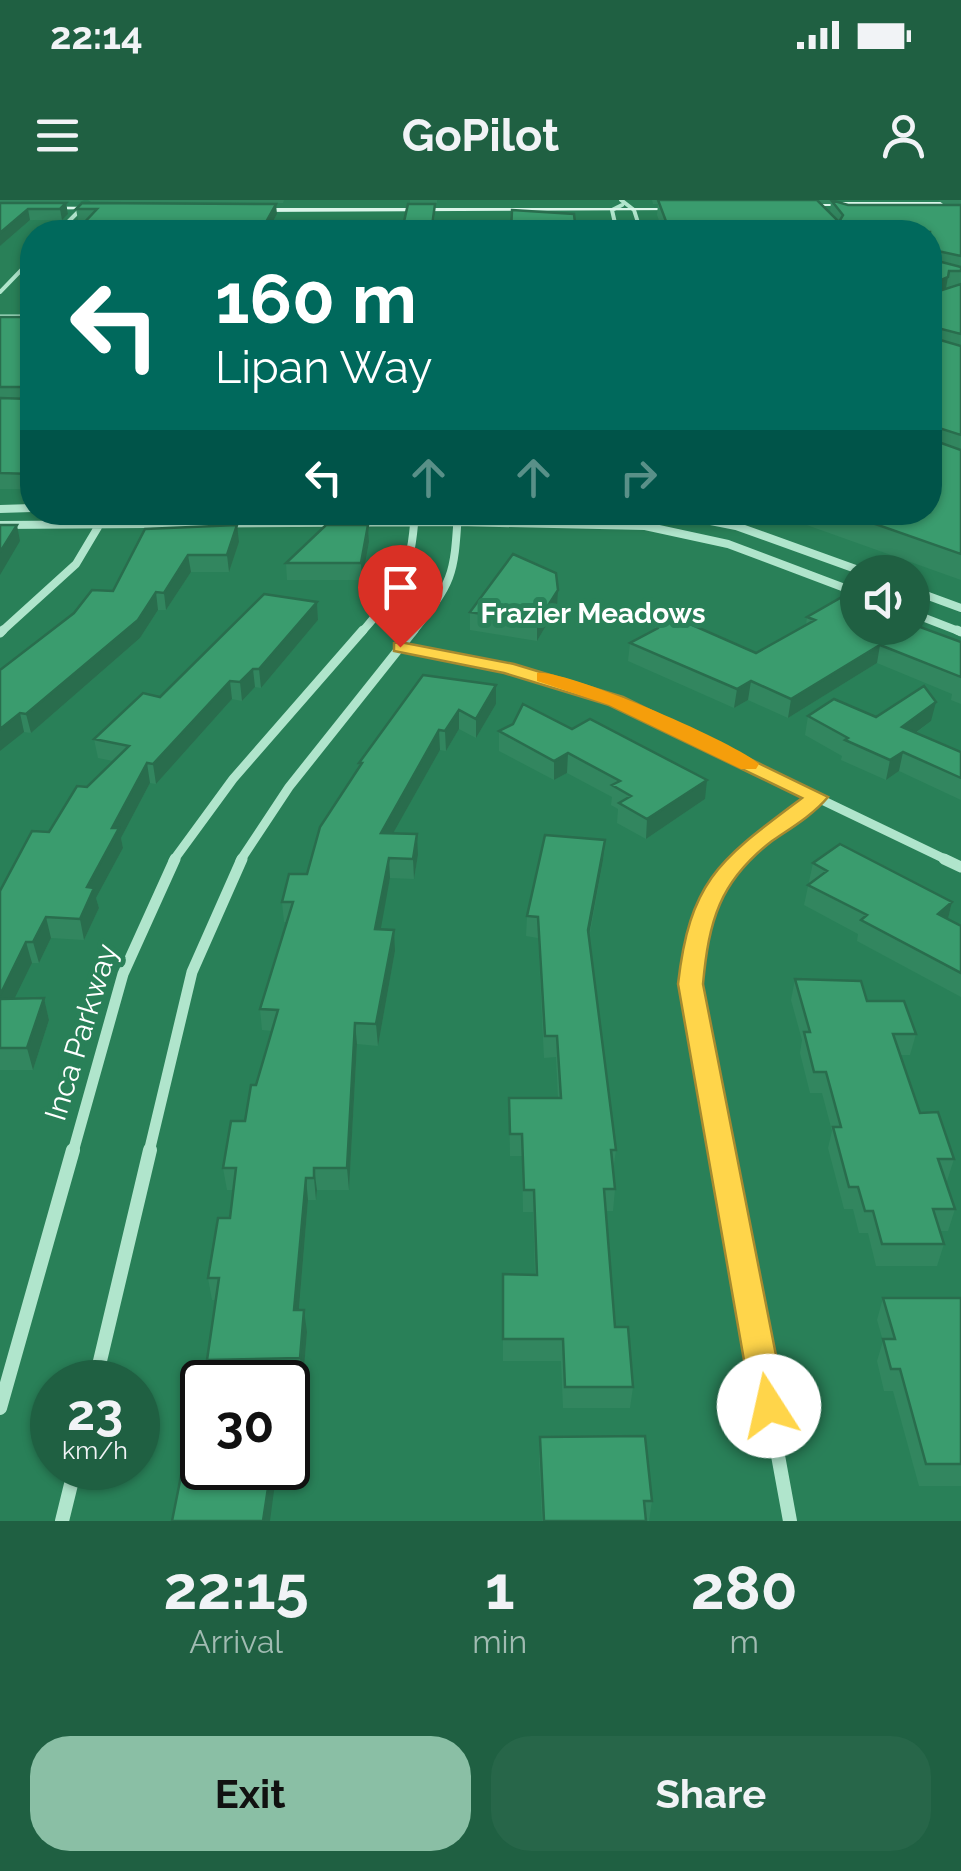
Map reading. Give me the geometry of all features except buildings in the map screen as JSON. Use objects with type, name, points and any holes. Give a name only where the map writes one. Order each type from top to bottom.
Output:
[{"type":"main road","points":[[622,202],[690,207],[240,207],[622,202]]},
{"type":"main road","points":[[857,202],[961,207],[820,213],[781,207],[857,202]]},
{"type":"main road","points":[[0,206],[117,207]]},
{"type":"street","points":[[615,220],[612,210],[622,202],[634,210],[637,220]]},
{"type":"street","points":[[70,220],[84,206]]},
{"type":"street","points":[[0,292],[20,271]]},
{"type":"street","points":[[0,526],[102,525]]},
{"type":"street","points":[[0,632],[41,601],[102,525]]},
{"type":"street","name":"Inca Parkway","points":[[0,1408],[123,974],[175,858],[233,779],[398,591],[412,554],[414,525]]},
{"type":"street","points":[[100,1360],[192,972],[234,869],[289,788],[448,587],[456,562],[458,525]]},
{"type":"street","points":[[624,525],[682,532],[728,544],[840,586]]},
{"type":"street","points":[[731,525],[840,563]]},
{"type":"street","points":[[930,597],[961,608]]},
{"type":"street","points":[[930,621],[961,632]]},
{"type":"street","points":[[400,647],[507,668],[616,701],[961,868]]},
{"type":"street","points":[[790,1521],[691,984],[696,930],[710,894],[747,850],[817,797]]},
{"type":"street","points":[[62,1521],[70,1490]]},
{"type":"slow traffic","points":[[544,677],[616,701],[748,764]]},
{"type":"district","name":"Frazier Meadows","points":[[593,613]]},
{"type":"route","points":[[400,647],[563,682],[616,701],[817,797],[747,850],[710,894],[696,930],[691,984],[769,1406]]}]
